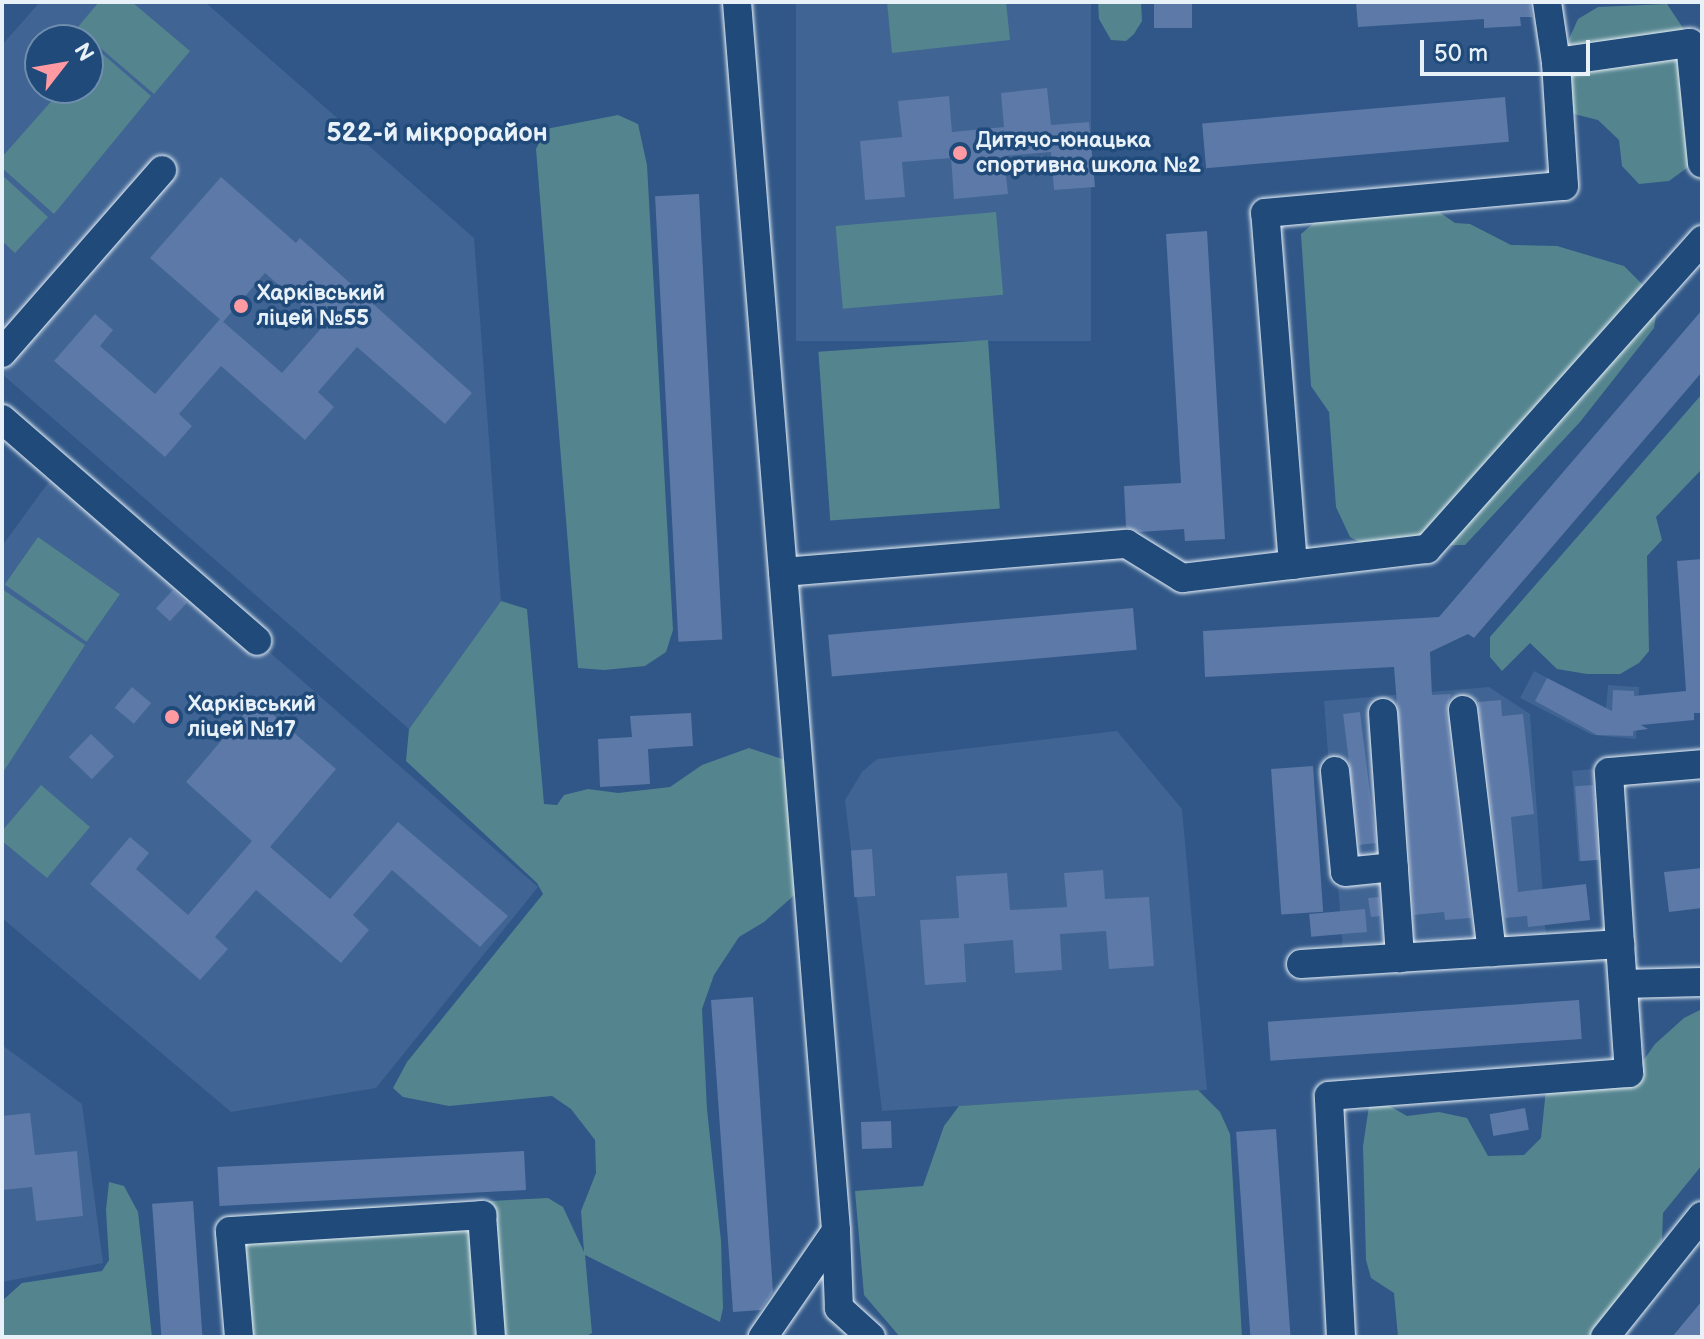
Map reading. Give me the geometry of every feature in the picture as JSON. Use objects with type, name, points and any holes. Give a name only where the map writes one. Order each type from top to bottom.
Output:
[{"type":"lane","points":[[737,2],[836,1231],[839,1308],[871,1337]]},
{"type":"lane","points":[[1293,565],[1265,213],[1564,186],[1556,62],[1547,2]]},
{"type":"lane","points":[[1556,62],[1690,43],[1702,163]]},
{"type":"lane","points":[[2,353],[162,170]]},
{"type":"lane","points":[[783,572],[1127,544],[1182,578],[1427,549],[1702,240]]},
{"type":"lane","points":[[2,419],[257,641]]},
{"type":"lane","points":[[1463,710],[1492,952]]},
{"type":"lane","points":[[1383,713],[1400,958]]},
{"type":"lane","points":[[1341,1337],[1329,1096],[1629,1073],[1609,772],[1702,764]]},
{"type":"lane","points":[[1335,771],[1345,872],[1394,867]]},
{"type":"lane","points":[[1301,964],[1620,944]]},
{"type":"lane","points":[[1623,984],[1702,982]]},
{"type":"lane","points":[[239,1337],[230,1231],[482,1215],[491,1337]]},
{"type":"lane","points":[[1605,1337],[1702,1216]]},
{"type":"lane","points":[[763,1337],[836,1231]]},
{"type":"shaded area","name":"Харківський ліцей №55","points":[[40,2],[205,2],[474,238],[501,601],[409,729],[2,374],[2,45]]},
{"type":"shaded area","name":"Дитячо-юнацька спортивна школа №2","points":[[796,2],[1091,2],[1091,341],[796,341]]},
{"type":"shaded area","name":"Харківський ліцей №17","points":[[59,468],[538,887],[376,1088],[231,1112],[2,918],[2,546]]},
{"type":"shaded area","points":[[1534,671],[1606,709],[1608,685],[1639,687],[1636,739],[1592,735],[1520,698]]},
{"type":"shaded area","points":[[1489,687],[1530,714],[1546,937],[1343,951],[1324,701]]},
{"type":"shaded area","points":[[1117,731],[1182,809],[1207,1090],[882,1111],[845,800],[862,772],[877,759]]},
{"type":"shaded area","points":[[1596,769],[1602,860],[1578,861],[1572,771]]},
{"type":"shaded area","points":[[2,1045],[82,1104],[103,1263],[2,1282]]},
{"type":"green space","points":[[99,2],[132,2],[190,51],[154,94],[104,51],[104,24],[80,24]]},
{"type":"green space","points":[[887,2],[1006,2],[1010,40],[892,53]]},
{"type":"green space","points":[[1098,2],[1141,2],[1142,21],[1134,34],[1126,41],[1111,40],[1099,19]]},
{"type":"green space","points":[[1667,4],[1687,34],[1691,165],[1669,181],[1639,184],[1622,166],[1619,140],[1598,120],[1570,113],[1569,39],[1578,19],[1598,7]]},
{"type":"green space","points":[[104,55],[151,96],[54,214],[2,168],[2,157],[49,104],[104,104]]},
{"type":"green space","points":[[618,115],[638,124],[647,165],[673,630],[666,652],[645,666],[604,670],[578,668],[536,149],[546,129]]},
{"type":"green space","points":[[2,175],[48,217],[15,253],[2,241]]},
{"type":"green space","points":[[1435,209],[1455,223],[1470,224],[1511,245],[1557,246],[1624,266],[1653,295],[1657,310],[1654,328],[1580,422],[1465,545],[1367,546],[1350,537],[1336,507],[1329,412],[1311,386],[1301,234],[1322,216]]},
{"type":"green space","points":[[996,212],[1003,295],[843,309],[836,226]]},
{"type":"green space","points":[[988,340],[1000,509],[830,520],[818,352]]},
{"type":"green space","points":[[1702,394],[1702,469],[1656,517],[1662,540],[1647,556],[1649,651],[1639,663],[1620,674],[1587,674],[1557,669],[1530,643],[1502,671],[1490,657],[1490,637]]},
{"type":"green space","points":[[38,537],[120,594],[87,642],[5,585]]},
{"type":"green space","points":[[2,589],[85,645],[2,774]]},
{"type":"green space","points":[[501,601],[527,609],[544,804],[557,805],[564,795],[588,789],[618,793],[670,787],[702,765],[749,748],[788,761],[800,890],[764,922],[739,937],[714,975],[702,1009],[707,1109],[721,1241],[723,1308],[720,1322],[585,1255],[592,1333],[585,1337],[253,1337],[244,1231],[254,1217],[279,1212],[548,1198],[563,1207],[584,1252],[581,1211],[596,1173],[595,1140],[571,1109],[552,1096],[449,1106],[403,1097],[393,1088],[407,1062],[543,894],[537,883],[406,761],[409,729]]},
{"type":"green space","points":[[41,785],[90,827],[47,878],[2,841],[2,831]]},
{"type":"green space","points":[[1702,1009],[1702,1165],[1663,1213],[1662,1240],[1628,1293],[1590,1337],[1398,1337],[1394,1293],[1371,1278],[1366,1260],[1363,1146],[1369,1106],[1386,1104],[1407,1116],[1439,1112],[1467,1118],[1488,1156],[1524,1155],[1541,1138],[1546,1089],[1629,1081],[1655,1044],[1684,1018]]},
{"type":"green space","points":[[1198,1090],[1220,1112],[1230,1134],[1242,1337],[900,1337],[864,1295],[855,1191],[923,1186],[944,1126],[959,1106]]},
{"type":"green space","points":[[109,1182],[124,1186],[138,1212],[152,1337],[2,1337],[2,1301],[22,1283],[102,1271],[109,1260],[106,1210]]},
{"type":"building","points":[[1154,2],[1192,2],[1192,28],[1154,28]]},
{"type":"building","points":[[1356,2],[1530,2],[1532,17],[1520,17],[1521,26],[1484,28],[1484,19],[1358,27]]},
{"type":"building","points":[[1047,88],[1051,125],[1089,122],[1095,187],[1054,190],[1051,152],[1004,156],[1008,194],[954,199],[951,158],[902,162],[905,197],[865,200],[860,141],[902,137],[898,101],[949,96],[952,132],[1004,127],[1001,93]]},
{"type":"building","points":[[1505,97],[1509,142],[1206,168],[1202,123]]},
{"type":"building","points":[[221,177],[296,243],[300,238],[472,393],[445,424],[357,347],[318,392],[334,407],[305,440],[221,366],[179,414],[192,426],[165,457],[54,361],[95,314],[113,330],[100,346],[155,394],[220,319],[150,258]],"holes":[[[265,273],[324,325],[282,373],[223,322]]]},
{"type":"building","points":[[699,194],[722,639],[678,642],[655,196]]},
{"type":"building","points":[[1207,231],[1225,539],[1185,541],[1184,529],[1140,532],[1126,527],[1124,486],[1181,483],[1166,234]]},
{"type":"building","points":[[1702,310],[1702,372],[1474,638],[1468,634],[1430,652],[1432,695],[1451,694],[1446,712],[1471,918],[1445,920],[1444,912],[1414,915],[1394,667],[1205,677],[1203,631],[1439,617]]},
{"type":"building","points":[[1702,559],[1702,713],[1694,713],[1694,720],[1641,725],[1648,729],[1633,731],[1633,736],[1597,735],[1535,701],[1547,678],[1612,711],[1613,690],[1634,691],[1634,696],[1686,691],[1677,561]]},
{"type":"building","points":[[173,590],[187,603],[170,621],[156,608]]},
{"type":"building","points":[[1133,608],[1137,650],[832,677],[828,635]]},
{"type":"building","points":[[132,687],[151,703],[134,724],[115,708]]},
{"type":"building","points":[[256,700],[336,769],[270,847],[330,899],[398,822],[508,916],[480,947],[392,870],[353,915],[369,930],[341,963],[256,890],[215,937],[228,949],[200,980],[90,884],[130,837],[149,853],[136,869],[188,915],[252,841],[186,782]]},
{"type":"building","points":[[1501,700],[1502,716],[1523,714],[1534,814],[1511,817],[1518,892],[1586,884],[1590,920],[1528,927],[1527,916],[1505,918],[1478,702]]},
{"type":"building","points":[[1360,712],[1376,843],[1359,845],[1343,714]]},
{"type":"building","points":[[691,713],[693,746],[648,749],[650,784],[600,787],[598,739],[632,737],[630,716]]},
{"type":"building","points":[[91,734],[114,756],[92,779],[69,757]]},
{"type":"building","points":[[1313,766],[1323,912],[1281,915],[1271,769]]},
{"type":"building","points":[[1593,785],[1598,860],[1580,861],[1575,786]]},
{"type":"building","points":[[872,849],[875,896],[854,897],[851,850]]},
{"type":"building","points":[[1702,868],[1702,908],[1669,912],[1664,872]]},
{"type":"building","points":[[1103,870],[1105,899],[1149,897],[1154,966],[1109,969],[1106,931],[1060,934],[1062,970],[1015,973],[1013,940],[964,944],[966,982],[925,985],[920,920],[959,918],[956,876],[1007,873],[1010,910],[1067,907],[1064,873]]},
{"type":"building","points":[[1379,897],[1380,916],[1371,917],[1368,898]]},
{"type":"building","points":[[1365,909],[1367,932],[1311,937],[1309,914]]},
{"type":"building","points":[[753,997],[773,1292],[761,1310],[733,1312],[711,1000]]},
{"type":"building","points":[[1579,1000],[1582,1039],[1270,1061],[1268,1022]]},
{"type":"building","points":[[1525,1108],[1529,1130],[1493,1136],[1490,1114]]},
{"type":"building","points":[[30,1113],[35,1155],[77,1151],[83,1216],[36,1221],[32,1187],[2,1190],[2,1116]]},
{"type":"building","points":[[891,1121],[892,1148],[862,1149],[861,1122]]},
{"type":"building","points":[[1276,1129],[1291,1336],[1250,1337],[1236,1132]]},
{"type":"building","points":[[524,1151],[526,1190],[219,1206],[217,1167]]},
{"type":"building","points":[[193,1201],[202,1337],[161,1337],[152,1204]]},
{"type":"building","points":[[1702,1301],[1702,1337],[1672,1337]]},
{"type":"place","name":"Дитячо-юнацька спортивна школа №2","points":[[960,153]]},
{"type":"place","name":"Харківський ліцей №55","points":[[241,306]]},
{"type":"place","name":"Харківський ліцей №17","points":[[172,717]]},
{"type":"district","name":"522-й мікрорайон","points":[[437,134]]}]
